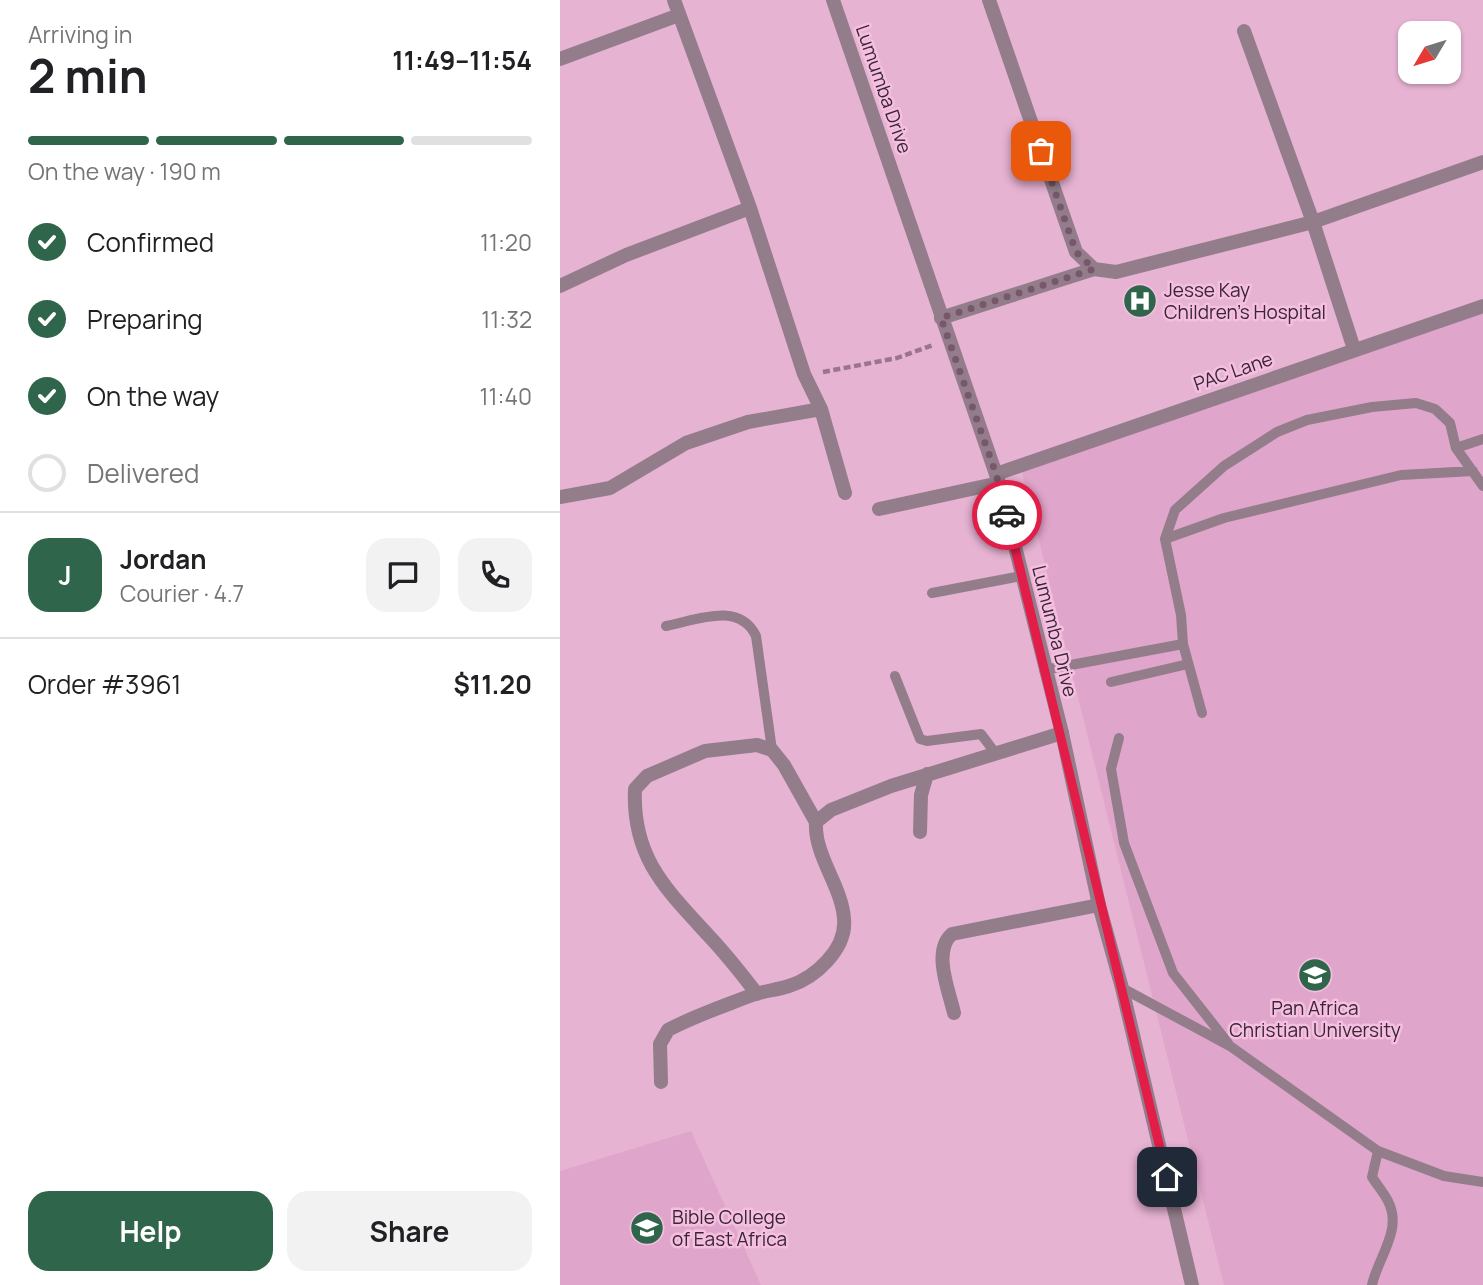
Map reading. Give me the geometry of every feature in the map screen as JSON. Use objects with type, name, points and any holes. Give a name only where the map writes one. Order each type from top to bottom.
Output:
[{"type":"street","points":[[674,0],[750,208],[804,374],[821,410],[845,493]]},
{"type":"street","name":"Lumumba Drive","points":[[833,0],[998,478],[1044,670],[1062,733],[1099,905],[1122,988],[1192,1285]]},
{"type":"street","points":[[989,0],[1076,252],[1094,269]]},
{"type":"street","points":[[560,59],[679,15]]},
{"type":"street","points":[[1244,31],[1313,222],[1354,349]]},
{"type":"street","points":[[941,318],[1094,269],[1116,272],[1313,222],[1483,162]]},
{"type":"street","points":[[560,286],[626,255],[750,208]]},
{"type":"street","name":"PAC Lane","points":[[879,509],[998,478],[1354,349],[1483,306]]},
{"type":"street","points":[[560,497],[610,488],[686,443],[748,422],[821,410]]},
{"type":"street","points":[[816,821],[831,810],[927,774],[1062,733]]},
{"type":"street","points":[[661,1082],[660,1044],[668,1030],[757,994],[791,986],[812,974],[832,955],[845,924],[844,912],[827,869],[816,821],[801,790],[772,750],[757,745],[705,751],[647,776],[635,789],[634,808],[648,861],[662,885],[724,951],[757,994]]},
{"type":"street","points":[[920,832],[921,795],[927,774]]},
{"type":"street","points":[[954,1013],[941,952],[945,940],[951,934],[1099,905]]},
{"type":"lane","points":[[1202,713],[1183,644],[1181,615],[1165,539],[1175,510],[1224,466],[1277,432],[1307,420],[1372,407],[1416,403],[1435,409],[1450,423],[1457,448],[1483,486]]},
{"type":"lane","points":[[1457,448],[1483,439]]},
{"type":"lane","points":[[1165,539],[1237,515],[1401,475],[1473,471]]},
{"type":"lane","points":[[932,593],[1021,576]]},
{"type":"lane","points":[[666,626],[730,614],[750,624],[756,636],[772,750]]},
{"type":"lane","points":[[1044,670],[1183,644]]},
{"type":"lane","points":[[1111,682],[1188,664]]},
{"type":"lane","points":[[895,676],[920,739],[927,741],[981,734],[996,754]]},
{"type":"lane","points":[[1119,738],[1111,769],[1124,843],[1173,972],[1230,1046]]},
{"type":"lane","points":[[1122,988],[1230,1046],[1378,1151],[1444,1176],[1483,1182]]},
{"type":"lane","points":[[1372,1285],[1390,1242],[1393,1219],[1388,1201],[1372,1177],[1378,1151]]},
{"type":"path","points":[[804,374],[897,358],[949,339]]},
{"type":"shaded area","name":"Pan Africa Christian University","points":[[1483,310],[1483,1285],[1224,1285],[1021,468]]},
{"type":"shaded area","name":"Bible College of East Africa","points":[[691,1131],[761,1285],[560,1285],[560,1171]]},
{"type":"way so far","points":[[1007,515],[996,474],[941,318],[1094,269],[1076,252],[1041,151]]},
{"type":"place","name":"Jesse Kay Children's Hospital","points":[[1140,301]]},
{"type":"place","name":"Pan Africa Christian University","points":[[1315,975]]},
{"type":"place","name":"Bible College of East Africa","points":[[647,1228]]},
{"type":"route","points":[[1007,515],[1062,733],[1099,905],[1122,988],[1167,1177]]}]
